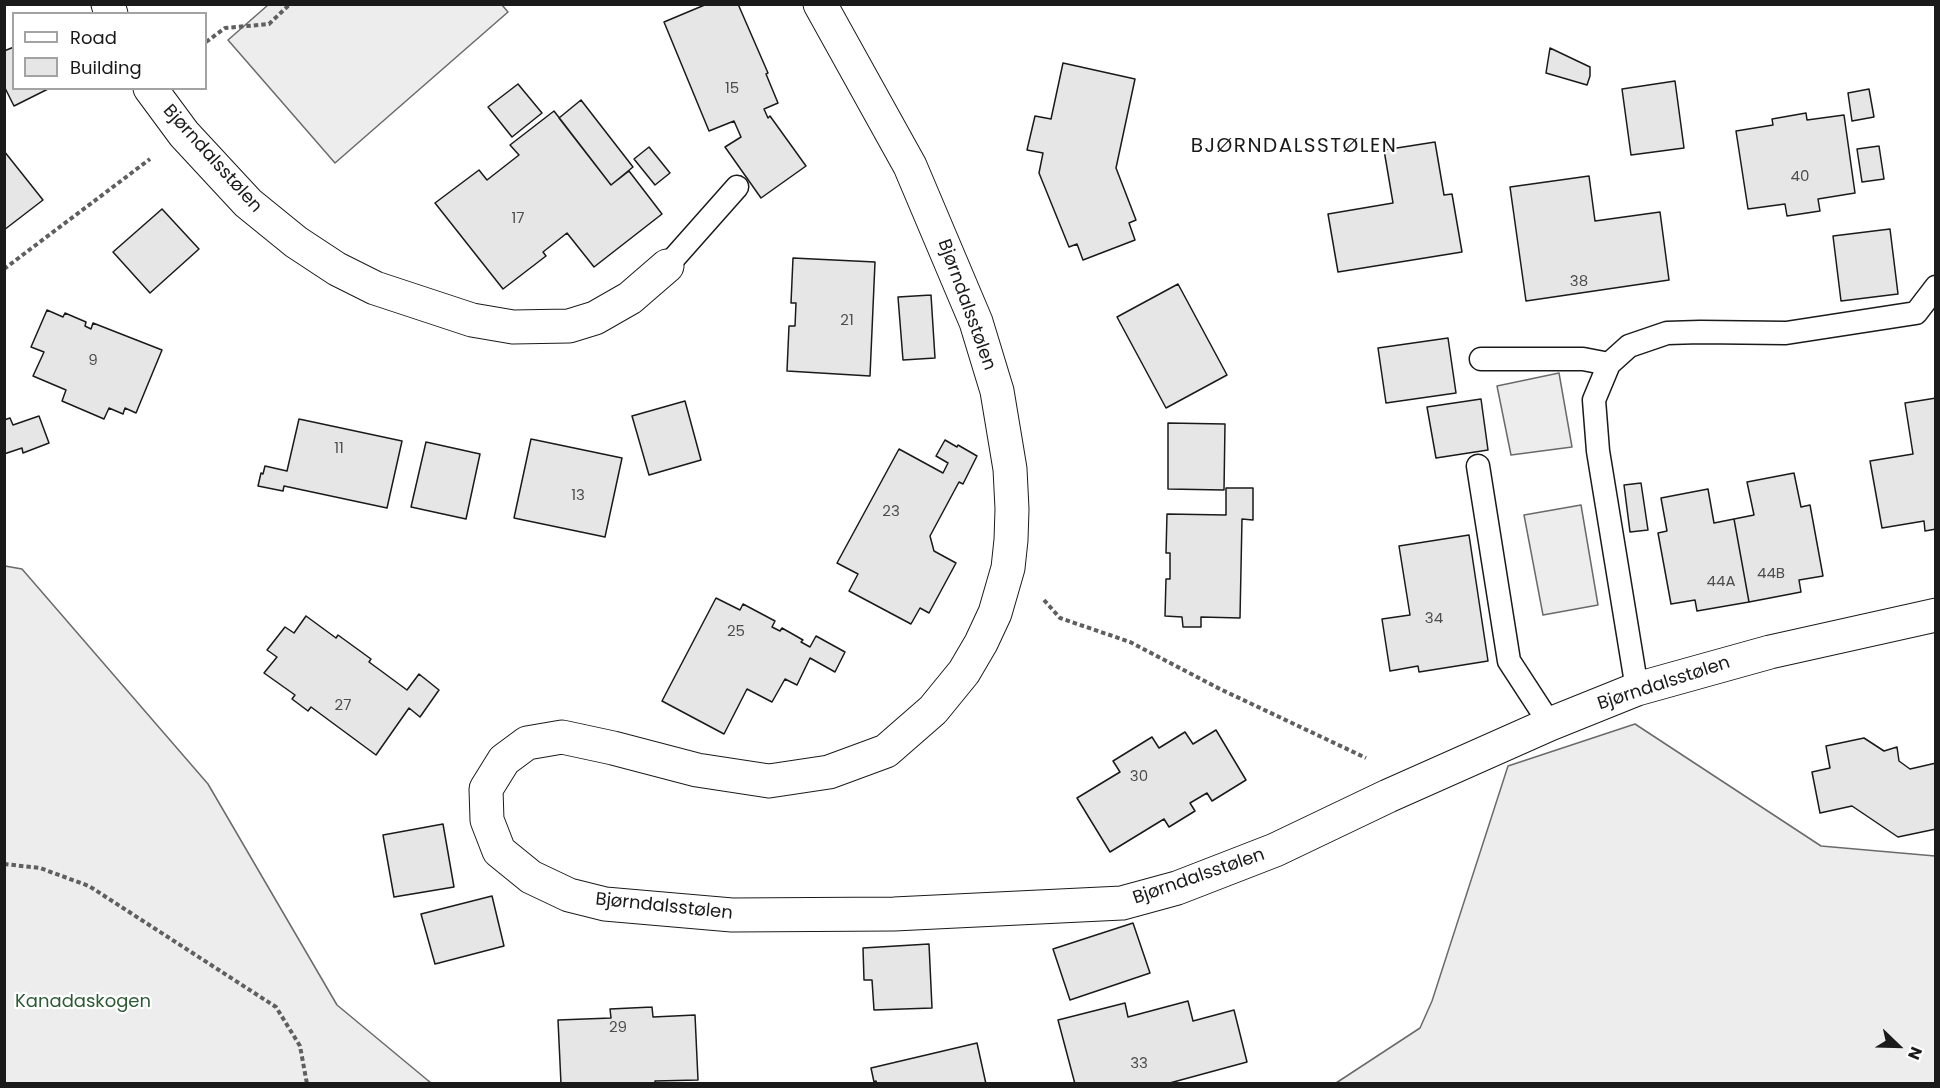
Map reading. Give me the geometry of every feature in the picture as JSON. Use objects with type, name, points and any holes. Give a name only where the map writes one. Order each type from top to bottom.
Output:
[{"type":"street","name":"Bjørndalsstølen","points":[[820,4],[910,166],[976,322],[997,391],[1010,469],[1012,509],[1008,568],[995,613],[964,672],[933,710],[886,751],[829,772],[769,781],[697,770],[562,737],[527,743],[504,760],[486,789],[487,820],[499,851],[531,877],[569,895],[605,904],[732,915],[894,914],[1122,903],[1177,888],[1275,850],[1550,724],[1637,689],[1770,652],[1935,615]]},
{"type":"street","name":"Bjørndalsstølen","points":[[151,90],[184,134],[248,203],[296,242],[375,288],[472,320],[513,327],[560,326],[595,318],[630,298],[667,266]]},
{"type":"lane","points":[[667,266],[737,188]]},
{"type":"lane","points":[[1637,689],[1598,451],[1594,400],[1609,364],[1629,346],[1667,333],[1786,333],[1916,313],[1935,286]]},
{"type":"lane","points":[[1481,359],[1583,358],[1609,364]]},
{"type":"lane","points":[[1478,466],[1509,661],[1550,724]]},
{"type":"path","points":[[207,41],[225,28],[269,24],[290,4]]},
{"type":"path","points":[[4,269],[184,134]]},
{"type":"path","points":[[1037,592],[1060,618],[1130,642],[1230,694],[1342,748],[1396,771],[1404,789]]},
{"type":"path","points":[[4,864],[40,868],[89,886],[276,1007],[300,1046],[307,1083]]},
{"type":"shaded area","points":[[268,5],[502,5],[508,12],[335,163],[228,40]]},
{"type":"shaded area","points":[[1559,373],[1572,447],[1511,455],[1497,386]]},
{"type":"shaded area","points":[[1581,505],[1598,605],[1543,615],[1524,515]]},
{"type":"shaded area","points":[[5,566],[22,569],[208,784],[337,1005],[431,1083],[5,1083]]},
{"type":"shaded area","points":[[1635,724],[1821,846],[1935,856],[1935,1083],[1336,1083],[1420,1028],[1432,1001],[1508,766]]},
{"type":"building","points":[[707,4],[738,4],[768,73],[766,74],[778,103],[764,109],[768,118],[770,116],[806,166],[761,198],[725,147],[741,137],[734,121],[709,131],[664,22]]},
{"type":"building","points":[[12,48],[12,90],[46,90],[14,106],[4,86],[4,51]]},
{"type":"building","points":[[1550,48],[1590,67],[1587,85],[1546,73]]},
{"type":"building","points":[[1063,63],[1135,79],[1116,168],[1136,220],[1129,223],[1135,240],[1083,260],[1077,244],[1069,247],[1039,173],[1043,153],[1027,150],[1035,116],[1051,119]]},
{"type":"building","points":[[1675,81],[1684,148],[1631,155],[1622,89]]},
{"type":"building","points":[[518,84],[542,113],[512,137],[488,107]]},
{"type":"building","points":[[1869,89],[1874,117],[1852,121],[1848,93]]},
{"type":"building","points":[[581,100],[633,167],[611,185],[559,118]]},
{"type":"building","points":[[554,111],[611,185],[629,171],[662,214],[594,267],[567,233],[543,252],[546,256],[503,289],[435,203],[479,170],[487,180],[519,155],[510,145]]},
{"type":"building","points":[[1806,113],[1807,120],[1844,115],[1855,193],[1818,199],[1820,211],[1787,216],[1785,204],[1748,209],[1736,131],[1773,125],[1772,119]]},
{"type":"building","points":[[1435,142],[1444,195],[1452,194],[1462,252],[1338,272],[1328,214],[1393,203],[1384,150]]},
{"type":"building","points":[[1879,146],[1884,179],[1862,182],[1857,149]]},
{"type":"building","points":[[649,147],[670,173],[655,185],[634,159]]},
{"type":"building","points":[[4,151],[43,200],[4,230]]},
{"type":"building","points":[[1589,176],[1595,221],[1660,212],[1669,280],[1526,301],[1510,187]]},
{"type":"building","points":[[162,209],[199,249],[150,293],[113,252]]},
{"type":"building","points":[[1890,229],[1898,294],[1841,301],[1833,236]]},
{"type":"building","points":[[793,258],[875,262],[870,376],[787,371],[789,326],[795,326],[796,303],[791,303]]},
{"type":"building","points":[[1178,284],[1227,375],[1166,408],[1117,317]]},
{"type":"building","points":[[931,295],[935,358],[903,360],[898,297]]},
{"type":"building","points":[[47,310],[63,317],[65,313],[86,322],[85,326],[91,329],[93,323],[162,350],[136,413],[125,408],[123,414],[109,408],[104,419],[62,401],[66,390],[33,376],[44,352],[31,347]]},
{"type":"building","points":[[1448,338],[1456,393],[1386,403],[1378,348]]},
{"type":"building","points":[[1936,398],[1936,529],[1925,531],[1924,521],[1882,528],[1870,461],[1913,454],[1905,403]]},
{"type":"building","points":[[1481,399],[1488,450],[1436,458],[1427,407]]},
{"type":"building","points":[[685,401],[701,460],[649,475],[632,416]]},
{"type":"building","points":[[39,416],[49,443],[23,453],[22,448],[4,454],[4,420],[10,418],[13,425]]},
{"type":"building","points":[[299,419],[402,441],[387,508],[284,486],[283,491],[258,486],[265,466],[287,471]]},
{"type":"building","points":[[1168,423],[1225,424],[1224,490],[1168,489]]},
{"type":"building","points":[[531,439],[622,458],[605,537],[514,518]]},
{"type":"building","points":[[945,440],[977,456],[963,484],[959,482],[930,536],[934,551],[956,563],[929,613],[920,608],[911,624],[849,591],[858,574],[837,563],[899,449],[943,473],[948,463],[936,456]]},
{"type":"building","points":[[426,442],[480,454],[466,519],[411,507]]},
{"type":"building","points":[[1794,473],[1801,507],[1810,505],[1823,576],[1799,580],[1801,592],[1749,602],[1734,519],[1754,515],[1747,482]]},
{"type":"building","points":[[1641,483],[1648,530],[1630,532],[1624,485]]},
{"type":"building","points":[[1226,488],[1253,488],[1253,520],[1242,519],[1240,618],[1201,617],[1201,627],[1183,627],[1182,617],[1165,616],[1166,579],[1170,579],[1170,553],[1166,553],[1167,514],[1226,515]]},
{"type":"building","points":[[1708,489],[1714,523],[1734,519],[1749,602],[1697,611],[1695,600],[1671,604],[1658,533],[1667,531],[1661,498]]},
{"type":"building","points":[[1469,535],[1488,661],[1419,672],[1418,666],[1390,671],[1382,619],[1410,615],[1399,546]]},
{"type":"building","points":[[716,598],[740,610],[743,604],[775,621],[772,627],[780,631],[782,628],[803,640],[801,642],[810,647],[816,636],[845,652],[835,672],[810,658],[797,685],[785,679],[772,702],[747,689],[724,734],[662,701]]},
{"type":"building","points":[[306,616],[336,638],[338,635],[371,659],[369,662],[407,690],[419,674],[439,690],[420,717],[409,708],[376,755],[311,707],[308,711],[292,699],[295,695],[264,673],[277,657],[267,650],[285,627],[294,633]]},
{"type":"building","points":[[1216,730],[1246,780],[1212,801],[1207,793],[1190,803],[1195,811],[1169,827],[1164,819],[1110,852],[1077,798],[1120,772],[1113,761],[1152,737],[1159,748],[1185,732],[1193,744]]},
{"type":"building","points":[[1864,738],[1884,751],[1897,747],[1899,761],[1910,769],[1936,763],[1936,829],[1898,837],[1852,806],[1820,813],[1812,772],[1830,768],[1826,746]]},
{"type":"building","points":[[443,824],[454,887],[394,897],[383,835]]},
{"type":"building","points":[[492,896],[504,946],[435,964],[421,914]]},
{"type":"building","points":[[1133,923],[1150,973],[1070,1000],[1053,949]]},
{"type":"building","points":[[929,944],[932,1008],[874,1010],[872,980],[864,980],[863,948]]},
{"type":"building","points":[[1188,1001],[1193,1021],[1234,1010],[1247,1062],[1166,1084],[1075,1084],[1058,1020],[1125,1003],[1128,1017]]},
{"type":"building","points":[[652,1007],[653,1017],[695,1015],[698,1080],[655,1081],[655,1084],[561,1084],[558,1020],[611,1018],[610,1009]]},
{"type":"building","points":[[977,1043],[986,1084],[877,1084],[876,1081],[874,1082],[871,1068]]},
{"type":"district","name":"BJØRNDALSSTØLEN","points":[[1294,147]]},
{"type":"park label","name":"Kanadaskogen","points":[[83,1002]]}]
